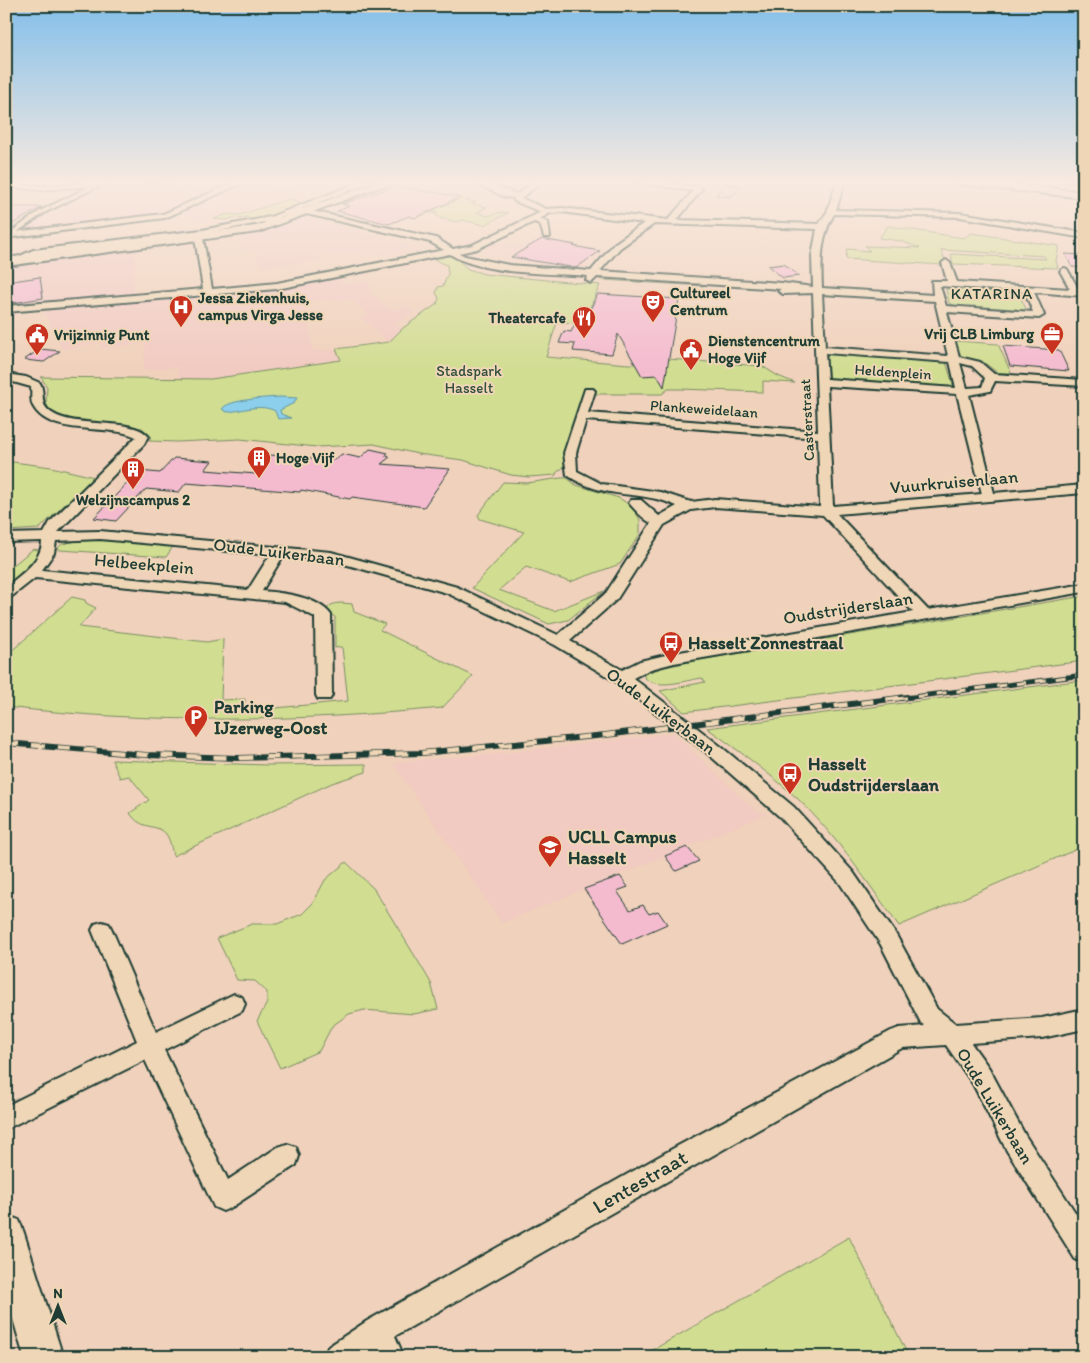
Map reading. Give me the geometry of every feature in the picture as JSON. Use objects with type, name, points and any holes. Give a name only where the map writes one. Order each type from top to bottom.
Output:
[{"type":"main road","points":[[10,261],[145,245]]},
{"type":"main road","points":[[6,1233],[44,1357]]},
{"type":"street","points":[[10,261],[30,254],[72,245]]},
{"type":"street","points":[[200,245],[208,293]]},
{"type":"street","points":[[435,245],[462,258],[491,264],[524,270],[592,277]]},
{"type":"street","points":[[6,309],[277,286],[482,245]]},
{"type":"street","points":[[592,277],[601,259],[617,245]]},
{"type":"street","name":"Casterstraat","points":[[818,245],[816,256],[816,291],[828,511]]},
{"type":"street","points":[[462,258],[463,263],[481,270],[518,275],[712,284],[782,291],[794,289],[1039,315],[1028,288]]},
{"type":"street","points":[[946,263],[953,284]]},
{"type":"street","points":[[481,270],[491,264]]},
{"type":"street","points":[[1064,272],[1080,292]]},
{"type":"street","points":[[989,498],[962,391],[956,359],[935,283],[1080,292]]},
{"type":"street","name":"Heldenplein","points":[[820,350],[956,359],[976,364],[991,377],[986,389],[981,392],[822,382]]},
{"type":"street","points":[[6,377],[26,379],[35,384],[38,387],[38,402],[44,413],[59,421],[138,432],[142,436],[140,441],[55,525],[49,536],[51,543],[47,553],[32,573],[6,594]]},
{"type":"street","points":[[991,377],[1084,383]]},
{"type":"street","points":[[589,391],[583,416],[570,453],[571,472],[576,477],[599,487],[666,496],[689,506]]},
{"type":"street","name":"Plankeweidelaan","points":[[583,416],[824,435]]},
{"type":"street","name":"Vuurkruisenlaan","points":[[689,506],[715,503],[828,511],[1084,489]]},
{"type":"street","points":[[636,503],[648,516],[659,522]]},
{"type":"street","points":[[560,642],[612,596],[659,522],[678,510],[689,506]]},
{"type":"street","points":[[828,511],[925,616]]},
{"type":"street","name":"Oude Luikerbaan","points":[[6,538],[49,536],[135,537],[331,556],[452,590],[560,642],[621,677],[713,749],[787,812],[846,877],[888,939],[929,1016],[951,1033],[981,1076],[1016,1143],[1084,1250]]},
{"type":"street","points":[[253,594],[280,550]]},
{"type":"street","name":"Helbeekplein","points":[[32,573],[288,598],[308,606],[323,615],[324,695]]},
{"type":"street","name":"Oudstrijderslaan","points":[[621,677],[646,665],[674,658],[1084,588]]},
{"type":"street","points":[[102,930],[151,1047],[223,1198],[287,1156]]},
{"type":"street","points":[[6,1118],[234,1004]]},
{"type":"street","points":[[951,1033],[1042,1028],[1084,1020]]},
{"type":"street","name":"Lentestraat","points":[[338,1357],[378,1331],[683,1157],[899,1038],[951,1033]]},
{"type":"street","points":[[378,1331],[390,1357]]},
{"type":"shaded area","points":[[241,245],[409,245],[426,249],[380,256],[346,254],[332,257],[322,253],[320,261],[261,267],[254,250],[242,249]]},
{"type":"shaded area","points":[[486,245],[578,245],[580,245],[578,247],[604,252],[578,271],[538,268],[533,263],[483,253],[492,247]]},
{"type":"shaded area","points":[[136,249],[133,297],[6,306],[6,265]]},
{"type":"shaded area","name":"Jessa Ziekenhuis, campus Virga Jesse","points":[[335,276],[345,284],[367,281],[371,288],[369,292],[391,310],[407,307],[414,313],[395,324],[402,329],[389,342],[361,318],[369,315],[351,300],[308,301],[309,305],[306,307],[313,351],[336,349],[341,360],[212,379],[178,379],[178,367],[143,370],[146,344],[101,348],[101,343],[62,349],[43,309]]},
{"type":"shaded area","name":"UCLL Campus Hasselt","points":[[673,733],[755,810],[767,814],[502,923],[394,765],[399,762],[514,752]]},
{"type":"green space","points":[[910,245],[1050,245],[1059,246],[1056,261],[1058,268],[953,264],[951,254],[1046,259],[1044,256],[941,250],[946,263],[943,265],[846,259],[847,249],[870,251],[865,246],[920,248]]},
{"type":"green space","name":"Stadspark Hasselt","points":[[443,255],[455,257],[468,269],[484,274],[600,285],[583,323],[557,322],[546,357],[628,364],[666,364],[668,359],[762,366],[778,376],[795,383],[763,381],[763,392],[668,389],[662,394],[594,394],[594,391],[584,390],[565,450],[564,467],[556,475],[529,477],[511,475],[463,460],[418,454],[374,444],[317,447],[240,439],[177,442],[149,441],[151,436],[142,428],[69,420],[51,412],[46,403],[47,387],[41,377],[211,379],[341,360],[336,349],[389,342],[403,328],[437,304],[439,298],[436,293],[438,287],[443,286],[448,274],[447,265],[431,258]]},
{"type":"green space","points":[[597,277],[708,284],[703,286],[601,280]]},
{"type":"green space","points":[[952,287],[998,289],[1020,296],[1026,309],[1018,311],[956,306],[949,303],[946,289],[954,288]]},
{"type":"green space","points":[[956,341],[998,344],[1011,373],[998,373],[982,361],[961,356]]},
{"type":"green space","points":[[827,352],[946,362],[954,388],[828,379]]},
{"type":"green space","points":[[13,462],[51,467],[94,477],[39,529],[6,531],[6,465]]},
{"type":"green space","points":[[567,478],[576,485],[619,498],[633,507],[640,520],[640,534],[620,564],[570,582],[526,567],[499,590],[554,611],[604,591],[568,620],[549,624],[472,588],[524,532],[480,519],[478,515],[503,482],[527,483]]},
{"type":"green space","points":[[82,540],[174,545],[166,557],[60,550],[58,548],[62,544]]},
{"type":"green space","points":[[33,549],[43,551],[42,554],[14,583],[6,581],[6,571]]},
{"type":"green space","points":[[1084,596],[1084,661],[684,712],[660,691],[705,682],[702,678],[664,684],[650,681],[644,677],[644,674],[664,667],[699,660]]},
{"type":"green space","points":[[72,597],[85,600],[86,603],[96,608],[79,627],[207,642],[223,639],[221,700],[245,699],[245,711],[348,701],[342,647],[335,648],[335,617],[326,610],[331,605],[338,603],[352,604],[354,612],[385,624],[380,630],[473,676],[442,708],[388,713],[224,719],[115,716],[6,707],[6,656]]},
{"type":"green space","points":[[1084,680],[1084,846],[899,926],[851,860],[811,812],[797,798],[742,753],[707,728]]},
{"type":"green space","points":[[112,760],[267,765],[366,764],[366,772],[332,783],[173,856],[166,834],[158,829],[144,825],[134,819],[130,813],[149,800],[129,776],[120,778]]},
{"type":"green space","points":[[346,862],[374,889],[431,983],[438,1009],[414,1014],[364,1010],[349,1014],[332,1026],[319,1051],[280,1068],[257,1021],[267,1003],[267,992],[255,981],[237,980],[217,938],[252,924],[277,924],[302,914],[313,903],[325,880]]},
{"type":"green space","points":[[849,1237],[909,1357],[645,1357],[644,1355]]},
{"type":"water","points":[[280,397],[297,398],[294,403],[280,410],[281,414],[291,418],[278,419],[275,411],[263,408],[227,412],[222,409],[240,401]]},
{"type":"building","points":[[532,245],[573,245],[600,251],[576,268],[511,257]]},
{"type":"building","points":[[1065,254],[1084,255],[1084,268],[1072,267]]},
{"type":"building","points":[[784,264],[799,276],[783,278],[768,266]]},
{"type":"building","points":[[40,277],[43,298],[6,304],[6,282]]},
{"type":"building","name":"Cultureel Centrum","points":[[598,294],[679,299],[664,387],[657,375],[642,376],[618,334],[612,354],[573,351],[575,344],[559,343],[564,331],[571,332],[575,324],[583,323]]},
{"type":"building","name":"Vrij CLB Limburg","points":[[1003,346],[1059,350],[1069,371],[1010,366]]},
{"type":"building","name":"Vrijzinnig Punt","points":[[40,349],[60,351],[44,362],[24,360]]},
{"type":"building","points":[[370,449],[388,453],[385,456],[390,457],[381,464],[450,469],[424,507],[352,497],[350,499],[301,490],[300,492],[186,483],[179,492],[146,489],[116,521],[94,518],[139,471],[160,473],[174,458],[212,461],[205,470],[256,474],[270,455],[334,460],[342,454],[360,458]]},
{"type":"building","points":[[687,847],[699,861],[676,871],[665,856]]},
{"type":"building","points":[[620,876],[628,887],[617,891],[630,910],[643,905],[649,914],[658,911],[667,924],[622,944],[584,889]]},
{"type":"railway","points":[[897,699],[1084,675]]},
{"type":"railway","points":[[6,743],[146,755],[238,758],[422,753],[606,735],[907,697]]},
{"type":"place","name":"Cultureel Centrum","points":[[653,323]]},
{"type":"place","name":"Jessa Ziekenhuis, campus Virga Jesse","points":[[181,328]]},
{"type":"place","name":"Theatercafe","points":[[584,339]]},
{"type":"place","name":"Vrij CLB Limburg","points":[[1052,355]]},
{"type":"place","name":"Vrijzinnig Punt","points":[[37,356]]},
{"type":"place","name":"Dienstencentrum Hoge Vijf","points":[[691,371]]},
{"type":"place","name":"Hoge Vijf","points":[[259,479]]},
{"type":"place","name":"Welzijnscampus 2","points":[[133,490]]},
{"type":"place","name":"Hasselt Zonnestraal","points":[[671,664]]},
{"type":"place","name":"Parking IJzerweg-Oost","points":[[196,738]]},
{"type":"place","name":"Hasselt Oudstrijderslaan","points":[[790,795]]},
{"type":"place","name":"UCLL Campus Hasselt","points":[[550,868]]},
{"type":"district","name":"KATARINA","points":[[992,293]]}]
